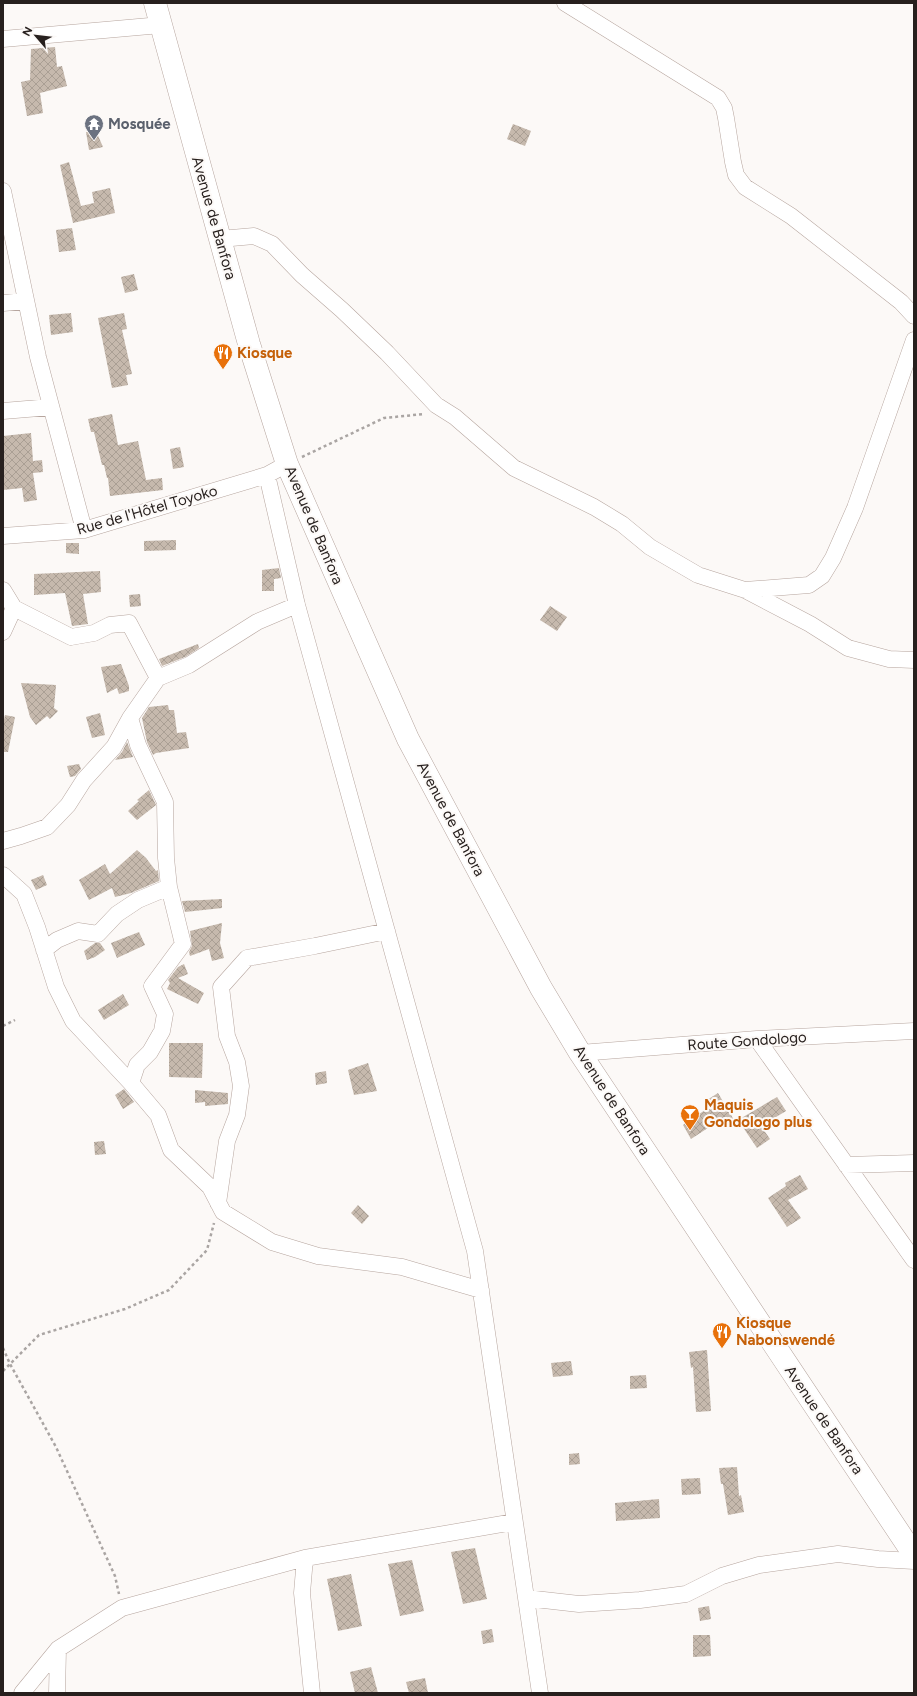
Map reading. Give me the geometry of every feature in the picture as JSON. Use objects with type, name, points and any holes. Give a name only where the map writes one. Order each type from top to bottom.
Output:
[{"type":"main road","name":"Avenue de Banfora","points":[[155,3],[249,344],[287,464],[408,739],[542,988],[580,1053],[914,1555]]},
{"type":"street","points":[[565,3],[718,98],[724,108],[736,175],[745,187],[791,216],[901,302],[914,316]]},
{"type":"street","points":[[3,39],[160,25]]},
{"type":"street","points":[[3,191],[38,357],[84,530]]},
{"type":"street","points":[[220,239],[254,236],[272,244],[302,275],[342,310],[387,353],[436,405],[448,413],[514,468],[594,507],[622,524],[650,547],[698,575],[745,590],[810,624],[848,648],[889,659],[914,660]]},
{"type":"street","points":[[3,303],[26,301]]},
{"type":"street","points":[[745,590],[809,585],[822,576],[833,558],[855,508],[914,340]]},
{"type":"street","points":[[3,411],[50,406]]},
{"type":"street","name":"Rue de l'Hôtel Toyoko","points":[[3,536],[84,530],[267,475],[287,464]]},
{"type":"street","points":[[267,475],[297,605],[475,1251],[540,1693]]},
{"type":"street","points":[[3,590],[14,608],[71,637],[94,633],[110,625],[129,623],[158,678]]},
{"type":"street","points":[[3,840],[21,836],[46,827],[68,805],[84,780],[114,747],[130,718],[158,678],[189,665],[257,622],[297,605]]},
{"type":"street","points":[[3,632],[14,608]]},
{"type":"street","points":[[130,718],[138,745],[165,802],[166,858],[169,887],[183,944],[152,986],[165,1014],[162,1031],[150,1052],[137,1065],[131,1083]]},
{"type":"street","points":[[3,875],[24,894],[37,927],[56,986],[73,1021],[131,1083],[158,1115],[171,1150],[210,1187],[223,1212],[272,1242],[318,1256],[402,1267],[481,1290]]},
{"type":"street","points":[[44,950],[57,940],[78,931],[98,934],[117,914],[138,900],[169,887]]},
{"type":"street","points":[[218,1203],[227,1141],[237,1115],[241,1086],[237,1062],[227,1036],[221,987],[247,958],[315,946],[387,930]]},
{"type":"street","name":"Route Gondologo","points":[[580,1053],[757,1039],[914,1031]]},
{"type":"street","points":[[757,1039],[914,1260]]},
{"type":"street","points":[[846,1165],[914,1163]]},
{"type":"street","points":[[22,1693],[58,1649],[122,1608],[305,1558],[514,1522]]},
{"type":"street","points":[[526,1598],[579,1604],[640,1600],[686,1594],[722,1576],[759,1565],[838,1554],[878,1559],[914,1561]]},
{"type":"street","points":[[305,1558],[302,1593],[312,1693]]},
{"type":"street","points":[[57,1693],[58,1649]]},
{"type":"path","points":[[287,464],[384,418],[448,413]]},
{"type":"path","points":[[3,1026],[15,1020]]},
{"type":"path","points":[[3,1371],[39,1336],[125,1309],[169,1290],[206,1250],[218,1203]]},
{"type":"path","points":[[3,1348],[10,1364],[56,1446],[115,1576],[122,1608]]},
{"type":"building","points":[[55,47],[57,67],[62,66],[67,86],[40,93],[43,113],[27,116],[21,82],[30,80],[31,49]]},
{"type":"building","points":[[513,124],[531,131],[525,146],[507,139]]},
{"type":"building","points":[[96,131],[103,147],[89,150],[86,132]]},
{"type":"building","points":[[69,162],[81,206],[94,203],[92,192],[110,188],[115,213],[73,223],[60,165]]},
{"type":"building","points":[[72,228],[76,250],[59,252],[56,230]]},
{"type":"building","points":[[134,274],[138,290],[125,293],[121,277]]},
{"type":"building","points":[[71,313],[73,332],[51,335],[49,315]]},
{"type":"building","points":[[124,313],[127,329],[122,330],[132,374],[126,375],[128,385],[112,388],[98,318]]},
{"type":"building","points":[[112,414],[118,445],[138,441],[146,480],[162,478],[163,490],[110,496],[108,478],[104,465],[102,465],[94,432],[91,432],[88,419]]},
{"type":"building","points":[[31,433],[33,461],[42,460],[43,472],[33,473],[37,500],[24,502],[22,488],[3,490],[3,436]]},
{"type":"building","points":[[180,447],[184,467],[173,469],[170,449]]},
{"type":"building","points":[[176,540],[176,550],[144,551],[144,541]]},
{"type":"building","points":[[66,543],[79,543],[79,554],[66,553]]},
{"type":"building","points":[[279,568],[281,578],[274,579],[274,591],[262,591],[262,570]]},
{"type":"building","points":[[100,571],[101,592],[83,594],[88,624],[72,626],[65,593],[34,595],[34,574]]},
{"type":"building","points":[[140,594],[141,606],[130,607],[129,595]]},
{"type":"building","points":[[550,606],[567,617],[557,631],[540,620]]},
{"type":"building","points":[[198,644],[199,648],[185,657],[162,666],[159,659]]},
{"type":"building","points":[[121,664],[129,686],[129,691],[119,694],[117,688],[107,693],[101,667]]},
{"type":"building","points":[[21,683],[56,685],[54,708],[58,711],[50,719],[47,716],[36,725],[30,717]]},
{"type":"building","points":[[168,705],[169,710],[174,710],[177,733],[186,732],[189,748],[156,753],[153,755],[147,742],[142,718],[149,707]]},
{"type":"building","points":[[100,713],[105,735],[92,738],[86,717]]},
{"type":"building","points":[[5,715],[15,717],[8,752],[3,752],[3,724]]},
{"type":"building","points":[[127,742],[133,757],[115,760],[122,752]]},
{"type":"building","points":[[79,764],[81,769],[75,776],[70,777],[67,766]]},
{"type":"building","points":[[149,790],[156,805],[137,820],[128,811],[139,801],[137,800]]},
{"type":"building","points":[[137,850],[146,858],[156,871],[158,870],[159,881],[131,893],[115,897],[112,888],[89,900],[79,880],[105,864],[110,874]]},
{"type":"building","points":[[43,875],[47,885],[36,890],[31,880]]},
{"type":"building","points":[[222,899],[222,908],[185,912],[182,901]]},
{"type":"building","points":[[222,923],[220,943],[224,958],[212,961],[209,949],[190,956],[189,952],[192,946],[190,931]]},
{"type":"building","points":[[139,932],[145,945],[117,958],[111,943]]},
{"type":"building","points":[[95,943],[100,943],[105,950],[95,957],[87,960],[84,951]]},
{"type":"building","points":[[184,964],[188,974],[178,978],[204,993],[198,1004],[167,989],[170,983],[168,980],[178,967]]},
{"type":"building","points":[[123,994],[129,1005],[104,1020],[98,1010]]},
{"type":"building","points":[[169,1043],[203,1043],[202,1078],[169,1077]]},
{"type":"building","points":[[368,1063],[377,1091],[354,1095],[348,1070]]},
{"type":"building","points":[[326,1071],[327,1083],[316,1085],[315,1073]]},
{"type":"building","points":[[124,1089],[134,1102],[123,1109],[115,1095]]},
{"type":"building","points":[[195,1090],[228,1093],[228,1104],[205,1106],[205,1102],[195,1103]]},
{"type":"building","points":[[718,1093],[734,1120],[720,1128],[717,1122],[691,1139],[683,1125],[708,1108],[704,1102]]},
{"type":"building","points":[[777,1097],[786,1111],[761,1126],[770,1139],[757,1148],[738,1120]]},
{"type":"building","points":[[104,1141],[106,1154],[95,1155],[94,1142]]},
{"type":"building","points":[[800,1175],[808,1189],[788,1200],[801,1218],[787,1227],[768,1198],[786,1186],[785,1183]]},
{"type":"building","points":[[358,1205],[369,1216],[362,1224],[351,1213]]},
{"type":"building","points":[[707,1350],[711,1411],[696,1412],[693,1367],[691,1368],[689,1352]]},
{"type":"building","points":[[571,1361],[573,1375],[553,1377],[551,1363]]},
{"type":"building","points":[[646,1375],[647,1388],[630,1389],[630,1376]]},
{"type":"building","points":[[579,1453],[580,1464],[569,1465],[569,1454]]},
{"type":"building","points":[[737,1467],[739,1496],[741,1495],[744,1512],[728,1515],[719,1468]]},
{"type":"building","points":[[700,1478],[701,1494],[682,1495],[681,1479]]},
{"type":"building","points":[[659,1499],[660,1518],[616,1521],[615,1503]]},
{"type":"building","points":[[475,1548],[487,1599],[463,1604],[451,1552]]},
{"type":"building","points":[[412,1560],[424,1611],[400,1616],[388,1564]]},
{"type":"building","points":[[351,1574],[362,1626],[338,1631],[327,1579]]},
{"type":"building","points":[[709,1606],[711,1619],[700,1621],[698,1608]]},
{"type":"building","points":[[492,1629],[494,1642],[483,1644],[481,1631]]},
{"type":"building","points":[[693,1635],[710,1635],[711,1656],[693,1657]]},
{"type":"building","points":[[371,1667],[378,1693],[355,1693],[350,1672]]},
{"type":"building","points":[[425,1678],[428,1693],[409,1693],[406,1682]]},
{"type":"place","name":"Mosquée","points":[[94,141]]},
{"type":"place","name":"Kiosque","points":[[223,370]]},
{"type":"place","name":"Maquis Gondologo plus","points":[[690,1131]]},
{"type":"place","name":"Kiosque Nabonswendé","points":[[722,1349]]}]
